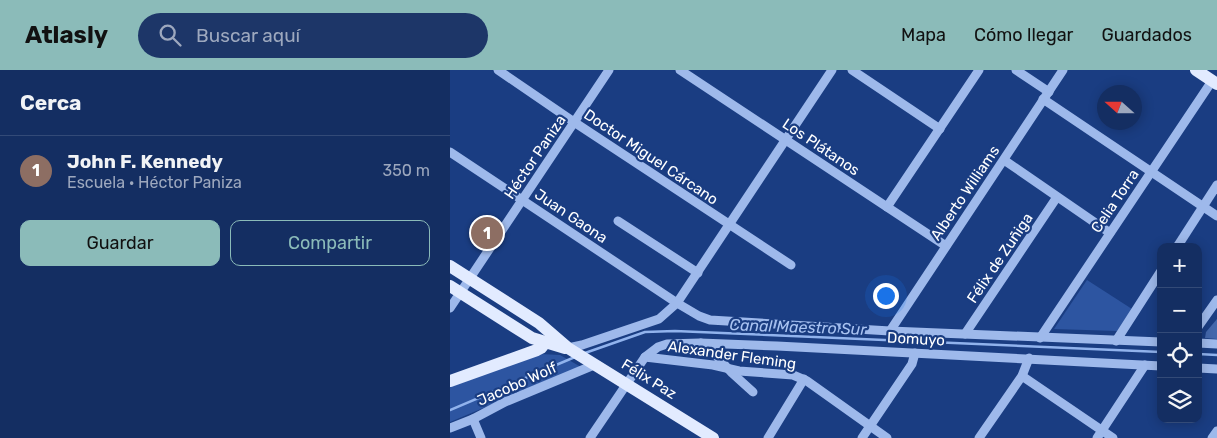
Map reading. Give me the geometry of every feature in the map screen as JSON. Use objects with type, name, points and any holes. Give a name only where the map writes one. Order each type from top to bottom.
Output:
[{"type":"main road","points":[[1196,70],[1216,82]]},
{"type":"main road","name":"Félix Paz","points":[[450,266],[539,324],[568,348],[713,438]]},
{"type":"main road","name":"Félix Paz","points":[[455,289],[532,338],[568,348]]},
{"type":"main road","points":[[451,377],[519,350],[532,338]]},
{"type":"main road","points":[[451,377],[537,350],[545,343]]},
{"type":"street","name":"Doctor Miguel Cárcano","points":[[498,70],[790,265]]},
{"type":"street","name":"Héctor Paniza","points":[[450,308],[455,289],[470,279],[609,70]]},
{"type":"street","name":"Los Plátanos","points":[[680,70],[946,246]]},
{"type":"street","points":[[568,348],[659,319],[677,303],[832,70]]},
{"type":"street","points":[[852,70],[940,129]]},
{"type":"street","points":[[887,207],[979,70]]},
{"type":"street","points":[[1016,70],[1046,96],[1151,172],[1217,216]]},
{"type":"street","name":"Alberto Williams","points":[[890,331],[1063,70]]},
{"type":"street","name":"Celia Torra","points":[[1040,338],[1151,172],[1216,82]]},
{"type":"street","name":"Juan Gaona","points":[[450,152],[698,316],[710,320],[890,331]]},
{"type":"street","points":[[1004,160],[1110,233]]},
{"type":"street","points":[[1180,243],[1217,185]]},
{"type":"street","name":"Félix de Zuñiga","points":[[965,334],[1057,197]]},
{"type":"street","points":[[618,221],[698,273]]},
{"type":"street","points":[[1116,341],[1157,277]]},
{"type":"street","points":[[1202,321],[1217,300]]},
{"type":"street","name":"Domuyo","points":[[890,331],[1157,342]]},
{"type":"street","points":[[700,343],[711,350],[753,392]]},
{"type":"street","name":"Domuyo","points":[[645,357],[658,347],[667,344],[700,343],[1157,366]]},
{"type":"street","points":[[1202,344],[1217,344]]},
{"type":"street","points":[[862,438],[912,364],[914,353]]},
{"type":"street","points":[[590,438],[645,357]]},
{"type":"street","name":"Alexander Fleming","points":[[645,357],[713,365],[739,371],[793,375],[804,379],[887,438]]},
{"type":"street","points":[[979,438],[1022,376],[1029,358]]},
{"type":"street","name":"Jacobo Wolf","points":[[450,428],[594,365]]},
{"type":"street","points":[[1100,434],[1145,365]]},
{"type":"street","points":[[1202,368],[1217,369]]},
{"type":"street","points":[[1022,376],[1100,434],[1113,438]]},
{"type":"street","points":[[768,438],[804,379]]},
{"type":"street","points":[[473,419],[481,438]]},
{"type":"street","points":[[1212,438],[1217,431]]},
{"type":"shaded area","points":[[1087,280],[1132,309],[1117,331],[1054,329]]},
{"type":"shaded area","points":[[540,354],[560,355],[581,367],[450,422],[450,387]]},
{"type":"building","points":[[1217,319],[1217,339],[1205,338],[1206,332]]},
{"type":"waterway","name":"Canal Maestro Sur","points":[[585,353],[645,332],[675,331],[1157,352]]},
{"type":"waterway","name":"Canal Maestro Sur","points":[[1202,354],[1217,355]]},
{"type":"waterway","name":"Canal Maestro Sur","points":[[450,410],[575,357]]},
{"type":"place","name":"John F. Kennedy","points":[[487,233]]}]
